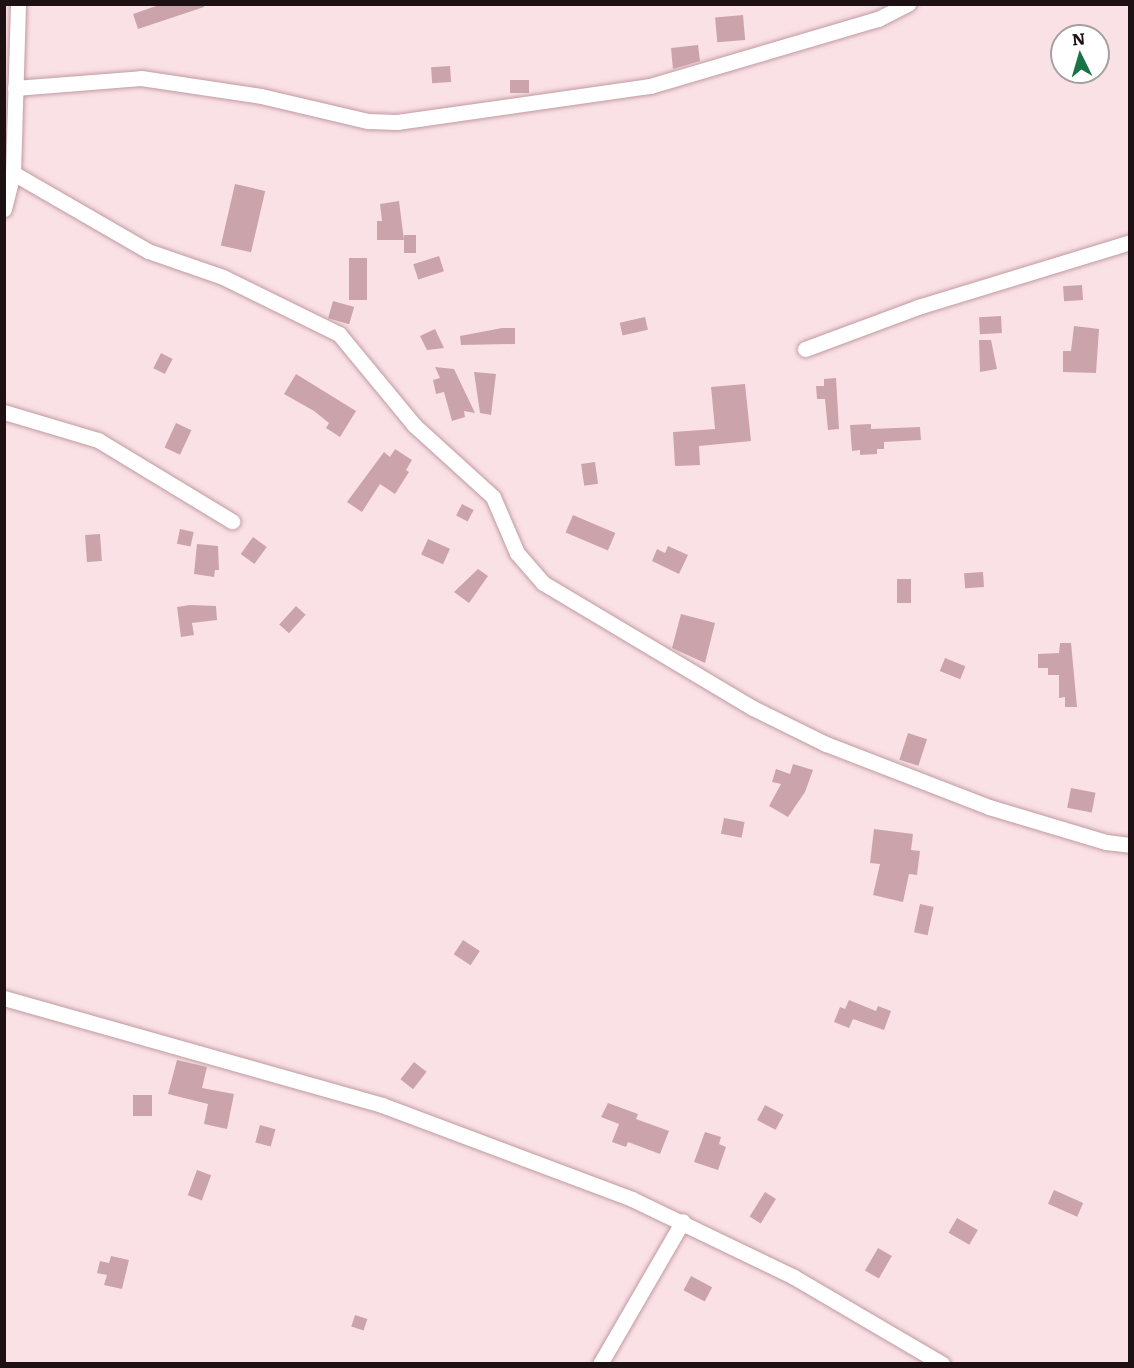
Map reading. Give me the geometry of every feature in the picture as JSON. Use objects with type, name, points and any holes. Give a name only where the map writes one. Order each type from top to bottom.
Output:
[{"type":"street","points":[[4,209],[13,173],[18,4]]},
{"type":"street","points":[[15,88],[141,78],[261,96],[368,121],[397,123],[650,86],[878,19],[908,4]]},
{"type":"street","points":[[13,173],[148,251],[223,277],[339,334],[414,425],[493,497],[517,554],[543,583],[753,708],[826,744],[989,807],[1106,842],[1130,844]]},
{"type":"street","points":[[805,349],[918,307],[1130,242]]},
{"type":"street","points":[[4,412],[98,440],[232,521]]},
{"type":"street","points":[[4,998],[382,1105],[683,1221],[795,1277],[942,1364]]},
{"type":"street","points":[[600,1364],[683,1221]]},
{"type":"building","points":[[162,4],[204,4],[204,7],[138,29],[133,14]]},
{"type":"building","points":[[743,15],[745,40],[717,42],[715,17]]},
{"type":"building","points":[[698,45],[700,61],[673,69],[671,48]]},
{"type":"building","points":[[450,66],[451,82],[432,83],[431,67]]},
{"type":"building","points":[[510,80],[529,80],[529,93],[510,93]]},
{"type":"building","points":[[235,184],[265,191],[251,252],[221,245]]},
{"type":"building","points":[[399,201],[404,240],[377,240],[377,221],[382,221],[380,204]]},
{"type":"building","points":[[404,235],[416,235],[416,253],[404,253]]},
{"type":"building","points":[[439,256],[444,271],[418,280],[413,264]]},
{"type":"building","points":[[349,258],[367,258],[367,300],[349,300]]},
{"type":"building","points":[[1082,285],[1083,300],[1064,301],[1063,286]]},
{"type":"building","points":[[333,301],[354,307],[349,324],[328,318]]},
{"type":"building","points":[[1001,316],[1002,333],[980,334],[979,317]]},
{"type":"building","points":[[645,317],[648,330],[623,336],[620,323]]},
{"type":"building","points":[[1074,326],[1099,329],[1096,373],[1063,372],[1063,351],[1071,351]]},
{"type":"building","points":[[502,328],[515,328],[515,344],[461,345],[460,336]]},
{"type":"building","points":[[435,329],[444,348],[427,350],[420,336]]},
{"type":"building","points":[[979,340],[991,340],[997,369],[980,372]]},
{"type":"building","points":[[161,353],[173,359],[165,374],[153,368]]},
{"type":"building","points":[[435,367],[454,369],[475,413],[464,411],[465,417],[452,421],[444,392],[436,394],[433,380],[440,378]]},
{"type":"building","points":[[474,372],[496,374],[491,415],[480,413]]},
{"type":"building","points":[[296,374],[356,411],[340,437],[326,428],[329,423],[314,411],[284,394]]},
{"type":"building","points":[[836,378],[839,429],[828,430],[825,399],[817,399],[816,386],[824,386],[824,379]]},
{"type":"building","points":[[745,384],[751,441],[699,446],[700,465],[675,466],[673,432],[715,429],[711,387]]},
{"type":"building","points":[[176,423],[191,430],[180,455],[165,447]]},
{"type":"building","points":[[871,424],[871,429],[920,427],[921,440],[884,442],[884,449],[877,449],[877,454],[860,455],[860,450],[852,451],[850,425]]},
{"type":"building","points":[[395,449],[412,460],[406,470],[409,472],[395,494],[380,484],[362,512],[347,502],[384,452],[390,457]]},
{"type":"building","points":[[595,462],[598,484],[584,486],[581,464]]},
{"type":"building","points":[[462,504],[474,510],[468,521],[456,516]]},
{"type":"building","points":[[573,515],[615,533],[608,550],[566,532]]},
{"type":"building","points":[[180,529],[194,532],[191,547],[177,544]]},
{"type":"building","points":[[100,534],[102,561],[87,562],[85,535]]},
{"type":"building","points":[[253,537],[267,547],[254,564],[241,554]]},
{"type":"building","points":[[428,539],[450,549],[443,564],[421,555]]},
{"type":"building","points":[[197,544],[218,546],[219,570],[215,570],[214,577],[194,574]]},
{"type":"building","points":[[668,546],[688,555],[679,574],[652,561],[657,549],[665,553]]},
{"type":"building","points":[[478,569],[488,576],[469,603],[454,592]]},
{"type":"building","points":[[983,572],[984,587],[965,588],[964,573]]},
{"type":"building","points":[[897,579],[911,579],[911,603],[897,603]]},
{"type":"building","points":[[216,606],[217,620],[192,623],[194,635],[181,637],[177,607]]},
{"type":"building","points":[[296,606],[306,615],[289,633],[279,625]]},
{"type":"building","points":[[681,614],[715,623],[705,663],[672,648]]},
{"type":"building","points":[[1060,643],[1071,643],[1077,707],[1065,707],[1065,697],[1059,698],[1059,675],[1048,675],[1048,668],[1038,668],[1038,654],[1059,653]]},
{"type":"building","points":[[945,658],[965,666],[960,679],[940,671]]},
{"type":"building","points":[[908,733],[927,739],[918,766],[899,760]]},
{"type":"building","points":[[793,764],[813,770],[805,792],[788,817],[769,806],[781,784],[772,782],[776,769],[790,774]]},
{"type":"building","points":[[1071,788],[1096,793],[1092,812],[1067,808]]},
{"type":"building","points":[[724,818],[745,822],[742,838],[721,834]]},
{"type":"building","points":[[874,829],[913,834],[911,850],[920,851],[917,875],[909,874],[903,902],[873,895],[880,864],[870,863]]},
{"type":"building","points":[[920,904],[934,907],[928,935],[914,932]]},
{"type":"building","points":[[463,940],[480,951],[471,965],[454,954]]},
{"type":"building","points":[[849,1000],[876,1011],[878,1006],[891,1011],[884,1030],[853,1019],[849,1028],[834,1022],[840,1007],[845,1009]]},
{"type":"building","points":[[177,1060],[207,1067],[202,1088],[234,1094],[227,1129],[204,1124],[208,1104],[168,1094]]},
{"type":"building","points":[[414,1062],[427,1072],[413,1089],[400,1079]]},
{"type":"building","points":[[133,1095],[152,1095],[152,1116],[133,1116]]},
{"type":"building","points":[[608,1103],[638,1114],[636,1119],[669,1131],[660,1154],[628,1142],[626,1147],[612,1142],[619,1124],[601,1117]]},
{"type":"building","points":[[765,1105],[784,1115],[776,1130],[757,1120]]},
{"type":"building","points":[[260,1125],[275,1129],[271,1147],[255,1142]]},
{"type":"building","points":[[705,1132],[721,1137],[719,1144],[726,1147],[718,1170],[694,1162]]},
{"type":"building","points":[[197,1170],[211,1175],[202,1201],[188,1195]]},
{"type":"building","points":[[1054,1190],[1083,1203],[1077,1217],[1048,1204]]},
{"type":"building","points":[[765,1192],[776,1199],[761,1223],[750,1217]]},
{"type":"building","points":[[957,1218],[978,1230],[969,1245],[948,1233]]},
{"type":"building","points":[[878,1248],[892,1256],[879,1279],[865,1271]]},
{"type":"building","points":[[111,1256],[129,1260],[122,1289],[104,1285],[107,1275],[97,1273],[100,1261],[109,1263]]},
{"type":"building","points":[[691,1276],[712,1287],[705,1301],[683,1290]]},
{"type":"building","points":[[355,1315],[367,1319],[364,1330],[351,1326]]}]
